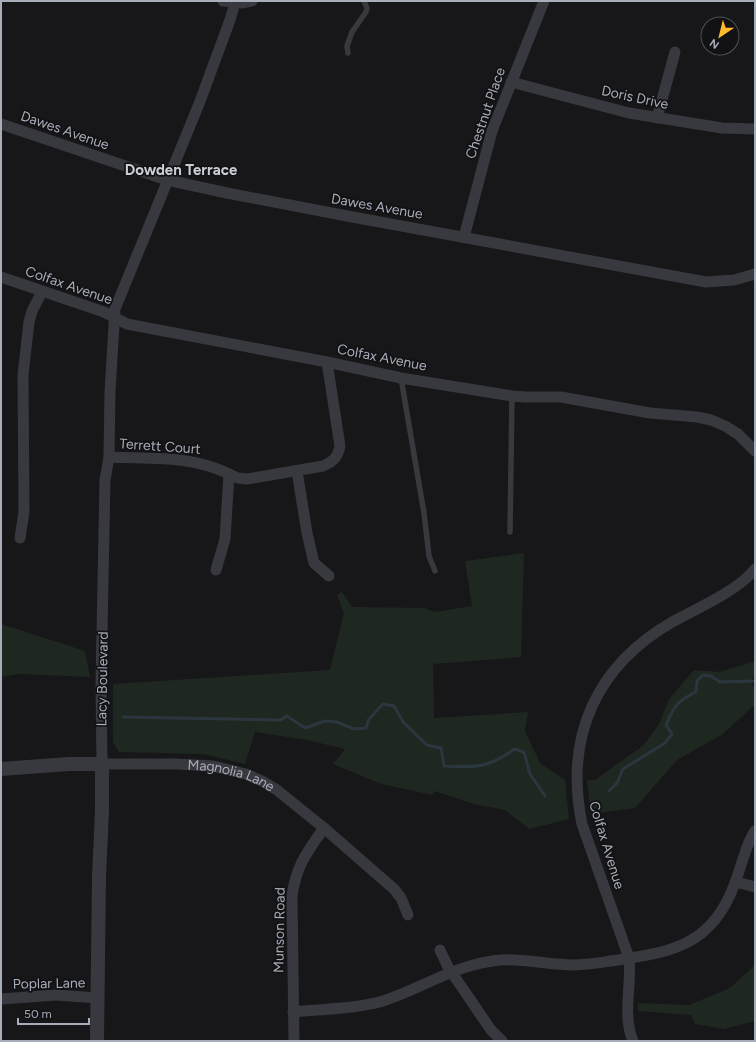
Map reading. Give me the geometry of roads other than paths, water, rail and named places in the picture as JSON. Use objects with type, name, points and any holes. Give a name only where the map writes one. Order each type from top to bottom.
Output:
[{"type":"street","points":[[223,1],[235,3],[252,1]]},
{"type":"street","name":"Chestnut Place","points":[[464,237],[492,131],[544,1]]},
{"type":"street","name":"Lacy Boulevard","points":[[97,1041],[99,877],[102,810],[101,684],[106,480],[109,457],[110,392],[115,309],[199,104],[235,3]]},
{"type":"street","points":[[657,118],[675,52]]},
{"type":"street","name":"Doris Drive","points":[[511,82],[629,113],[722,128],[755,129]]},
{"type":"street","name":"Dawes Avenue","points":[[1,124],[167,180],[227,193],[706,282],[734,280],[755,274]]},
{"type":"street","name":"Colfax Avenue","points":[[1,277],[104,312],[127,324],[327,362],[401,378],[525,398],[561,397],[650,413],[697,417],[711,420],[738,434],[755,451]]},
{"type":"street","points":[[20,538],[24,512],[23,375],[29,322],[32,311],[42,292]]},
{"type":"street","name":"Terrett Court","points":[[109,457],[190,461],[206,464],[238,478],[247,479],[329,464],[339,453],[340,446],[327,362]]},
{"type":"street","points":[[297,471],[307,533],[314,563],[329,576]]},
{"type":"street","points":[[216,570],[225,539],[229,474]]},
{"type":"street","name":"Colfax Avenue","points":[[633,1041],[628,1023],[629,958],[582,824],[578,804],[576,783],[577,763],[584,727],[591,708],[602,687],[628,654],[661,629],[738,585],[755,568]]},
{"type":"street","name":"Magnolia Lane","points":[[1,769],[69,764],[176,764],[213,766],[230,769],[256,778],[277,790],[324,828],[394,889],[401,898],[408,915]]},
{"type":"street","name":"Munson Road","points":[[294,1041],[292,896],[298,870],[304,857],[324,828]]},
{"type":"street","points":[[293,1012],[354,1007],[384,1000],[452,972],[484,962],[518,960],[573,965],[592,964],[674,948],[690,941],[702,932],[723,910],[731,895],[747,847],[755,831]]},
{"type":"street","points":[[736,882],[755,887]]},
{"type":"street","points":[[440,950],[448,967],[491,1030],[502,1041]]},
{"type":"street","name":"Poplar Lane","points":[[1,999],[56,995],[98,998]]},
{"type":"lane","points":[[348,53],[347,46],[352,32],[366,12],[367,8],[364,1]]},
{"type":"lane","points":[[401,378],[424,513],[429,556],[435,570]]},
{"type":"lane","points":[[510,532],[512,396]]},
{"type":"waterway","points":[[609,791],[617,783],[623,769],[665,743],[672,734],[666,725],[671,713],[680,701],[696,692],[697,681],[703,675],[711,676],[720,682],[755,681]]},
{"type":"waterway","points":[[123,717],[280,720],[287,716],[305,728],[325,721],[337,722],[354,729],[366,728],[369,719],[383,704],[394,706],[404,723],[427,745],[441,748],[444,766],[464,767],[481,765],[505,756],[514,749],[524,752],[530,774],[545,796]]},
{"type":"district","name":"Dowden Terrace","points":[[181,170]]}]
